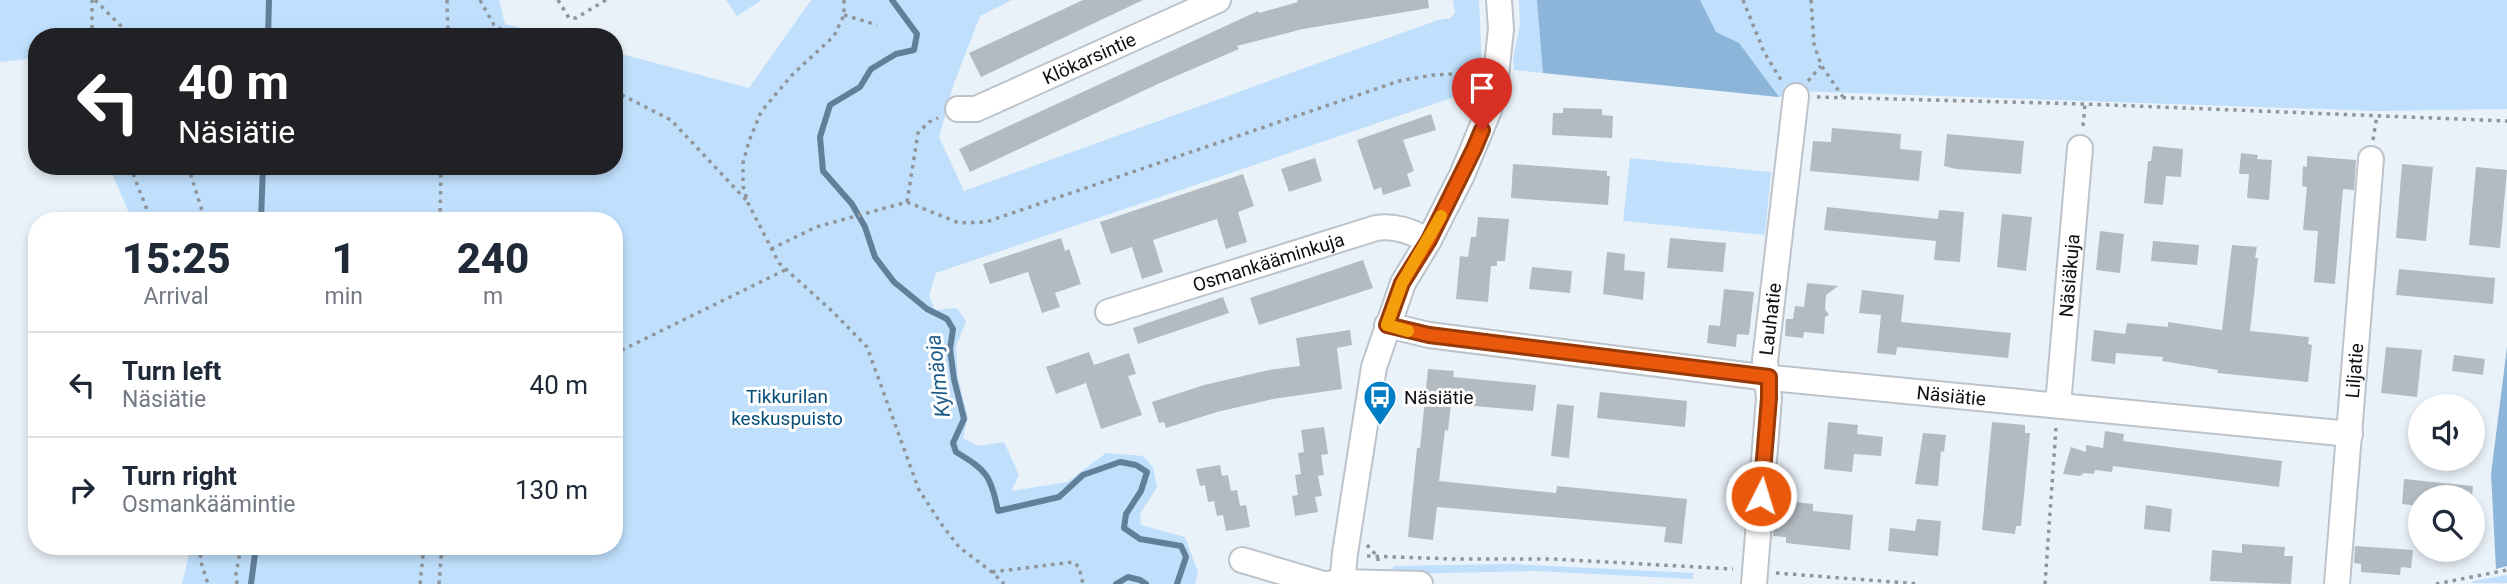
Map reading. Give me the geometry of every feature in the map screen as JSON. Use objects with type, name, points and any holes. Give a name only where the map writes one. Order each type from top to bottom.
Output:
[{"type":"street","name":"Klökarsintie","points":[[952,112],[976,109],[1218,0]]},
{"type":"street","points":[[1334,583],[1374,367],[1387,325],[1402,283],[1429,240],[1474,149],[1489,110],[1501,29],[1499,0]]},
{"type":"street","name":"Lauhatie","points":[[1755,577],[1769,398],[1769,377],[1765,361],[1796,96]]},
{"type":"street","name":"Näsiäkuja","points":[[2058,405],[2080,148]]},
{"type":"street","name":"Liljatie","points":[[2337,584],[2371,159]]},
{"type":"street","name":"Osmankääminkuja","points":[[1108,312],[1376,228],[1390,226],[1429,240]]},
{"type":"street","name":"Näsiätie","points":[[1387,325],[1429,335],[1769,377],[2350,434]]},
{"type":"street","points":[[1241,560],[1334,583],[1420,584]]},
{"type":"path","points":[[92,28],[94,0]]},
{"type":"path","points":[[94,0],[123,28]]},
{"type":"path","points":[[447,0],[449,28]]},
{"type":"path","points":[[480,0],[494,25],[499,28]]},
{"type":"path","points":[[558,0],[569,18],[576,18],[607,0]]},
{"type":"path","points":[[844,0],[844,15],[834,36],[792,75],[761,112],[743,163],[743,186],[748,203],[771,249],[785,270],[833,312],[867,347],[919,490],[959,547],[1004,584]]},
{"type":"path","points":[[1743,0],[1764,52],[1778,76],[1796,96],[2182,107],[2507,121]]},
{"type":"path","points":[[1811,0],[1814,44],[1821,65],[1843,97]]},
{"type":"path","points":[[844,15],[877,25]]},
{"type":"path","points":[[771,249],[798,234],[907,202],[959,223],[986,222],[1399,81],[1441,74],[1496,75]]},
{"type":"path","points":[[623,96],[671,120],[748,203]]},
{"type":"path","points":[[907,202],[918,133],[929,122],[952,112]]},
{"type":"path","points":[[134,175],[148,212]]},
{"type":"path","points":[[191,175],[202,212]]},
{"type":"path","points":[[440,212],[441,175]]},
{"type":"path","points":[[623,350],[785,270]]},
{"type":"path","points":[[2045,584],[2058,405]]},
{"type":"path","points":[[1366,538],[1367,545],[1378,557],[1378,583]]},
{"type":"path","points":[[201,555],[208,584]]},
{"type":"path","points":[[237,584],[239,555]]},
{"type":"path","points":[[420,584],[423,555]]},
{"type":"path","points":[[439,584],[441,555]]},
{"type":"path","points":[[1378,557],[1567,560],[1755,577],[1920,584]]},
{"type":"path","points":[[992,572],[1073,562],[1079,567],[1083,584]]},
{"type":"path","points":[[2437,584],[2507,570]]},
{"type":"green space","points":[[0,0],[499,0],[505,24],[520,28],[28,28],[28,59],[0,62]]},
{"type":"green space","points":[[726,0],[762,0],[737,16]]},
{"type":"green space","name":"Tikkurilan keskuspuisto","points":[[811,0],[1012,0],[980,16],[953,86],[939,137],[964,191],[1438,20],[1450,18],[1455,13],[1453,0],[1479,0],[1482,68],[1475,90],[936,273],[929,296],[935,310],[957,308],[966,321],[956,346],[958,378],[968,417],[963,438],[978,446],[1004,442],[1019,475],[1011,491],[1067,482],[1106,453],[1143,456],[1153,467],[1157,487],[1140,514],[1141,525],[1185,537],[1198,572],[1195,584],[182,584],[189,555],[623,555],[623,212],[129,212],[113,175],[623,175],[623,54],[749,88]]},
{"type":"green space","points":[[1519,0],[2507,0],[2507,109],[2378,111],[1795,91],[1779,97],[1514,70],[1513,59],[1520,25]]},
{"type":"green space","points":[[1630,158],[1771,172],[1765,235],[1623,221]]},
{"type":"green space","points":[[1511,564],[1694,573],[1693,579],[1535,571],[1393,574],[1393,566]]},
{"type":"green space","points":[[2507,575],[2507,583],[2472,583],[2473,581]]},
{"type":"shaded area","points":[[1537,0],[1700,0],[1716,32],[1739,43],[1779,97],[1543,73]]},
{"type":"shaded area","points":[[2507,347],[2507,566],[2496,569],[2491,474]]},
{"type":"building","points":[[1083,0],[1143,0],[981,77],[969,53]]},
{"type":"building","points":[[1297,0],[1428,0],[1429,8],[1303,29],[1237,46],[1239,49],[970,172],[959,149],[1258,11],[1259,13],[1298,2]]},
{"type":"building","points":[[1563,108],[1602,109],[1602,115],[1613,116],[1612,138],[1552,135],[1553,113],[1563,113]]},
{"type":"building","points":[[1431,114],[1436,130],[1403,140],[1414,171],[1407,174],[1411,186],[1383,195],[1381,187],[1374,190],[1357,140]]},
{"type":"building","points":[[1832,128],[1901,134],[1900,149],[1922,151],[1919,181],[1810,171],[1813,141],[1831,142]]},
{"type":"building","points":[[1947,134],[2024,141],[2021,174],[1944,166]]},
{"type":"building","points":[[2153,146],[2183,149],[2181,177],[2166,176],[2163,205],[2144,203],[2148,161],[2151,161]]},
{"type":"building","points":[[2241,153],[2258,155],[2257,159],[2272,160],[2269,200],[2247,198],[2249,174],[2239,174]]},
{"type":"building","points":[[2307,156],[2356,160],[2354,190],[2343,189],[2335,284],[2314,282],[2318,231],[2303,230],[2307,187],[2302,186],[2303,166],[2307,167]]},
{"type":"building","points":[[1315,158],[1322,181],[1289,192],[1281,169]]},
{"type":"building","points":[[1513,164],[1607,171],[1607,176],[1610,176],[1608,205],[1511,198]]},
{"type":"building","points":[[2402,164],[2433,167],[2426,241],[2396,238]]},
{"type":"building","points":[[2476,167],[2507,170],[2500,248],[2469,245]]},
{"type":"building","points":[[1243,174],[1254,206],[1238,212],[1247,242],[1226,249],[1217,219],[1153,240],[1163,272],[1142,279],[1132,247],[1111,254],[1100,222]]},
{"type":"building","points":[[1827,207],[1938,219],[1939,210],[1964,212],[1960,262],[1934,260],[1936,241],[1824,230]]},
{"type":"building","points":[[2002,214],[2032,217],[2026,271],[1997,267]]},
{"type":"building","points":[[1478,217],[1509,219],[1505,261],[1497,261],[1497,266],[1491,266],[1488,302],[1456,299],[1460,256],[1468,257],[1471,237],[1476,237]]},
{"type":"building","points":[[2100,231],[2124,234],[2120,273],[2096,270]]},
{"type":"building","points":[[1061,238],[1065,251],[1069,249],[1081,284],[1055,293],[1060,307],[1042,313],[1028,272],[990,284],[983,264]]},
{"type":"building","points":[[1670,238],[1726,243],[1723,272],[1667,268]]},
{"type":"building","points":[[2153,241],[2199,245],[2197,265],[2151,261]]},
{"type":"building","points":[[2232,245],[2257,247],[2250,331],[2309,337],[2308,344],[2312,345],[2308,382],[2217,373],[2218,370],[2162,361],[2163,357],[2116,353],[2115,364],[2091,361],[2094,330],[2125,334],[2127,323],[2168,327],[2168,322],[2222,330]]},
{"type":"building","points":[[1607,252],[1625,254],[1624,270],[1645,272],[1643,300],[1603,294]]},
{"type":"building","points":[[1363,260],[1373,288],[1259,325],[1250,298]]},
{"type":"building","points":[[1532,267],[1572,271],[1570,293],[1529,289]]},
{"type":"building","points":[[2399,269],[2495,278],[2493,304],[2396,295]]},
{"type":"building","points":[[1807,283],[1838,286],[1826,295],[1825,309],[1829,315],[1825,317],[1824,334],[1804,332],[1803,338],[1785,336],[1786,319],[1793,319],[1795,306],[1804,307]]},
{"type":"building","points":[[1724,289],[1754,292],[1749,335],[1737,334],[1736,347],[1707,343],[1709,325],[1720,326]]},
{"type":"building","points":[[1862,290],[1904,295],[1901,322],[2011,333],[2008,358],[1897,347],[1896,355],[1877,353],[1881,315],[1859,313]]},
{"type":"building","points":[[1223,297],[1229,313],[1138,344],[1133,328]]},
{"type":"building","points":[[1350,330],[1352,345],[1337,348],[1342,389],[1273,399],[1217,412],[1166,428],[1164,422],[1159,423],[1152,402],[1204,385],[1300,366],[1296,338]]},
{"type":"building","points":[[2386,347],[2422,350],[2417,394],[2408,396],[2381,393]]},
{"type":"building","points":[[1089,352],[1094,365],[1129,353],[1136,374],[1128,376],[1142,415],[1101,429],[1086,383],[1056,394],[1046,367]]},
{"type":"building","points":[[2454,355],[2485,359],[2483,375],[2452,371]]},
{"type":"building","points":[[1428,369],[1454,371],[1453,377],[1536,385],[1533,411],[1451,404],[1439,481],[1556,493],[1557,486],[1687,499],[1682,544],[1664,542],[1666,527],[1437,507],[1433,540],[1408,537]]},
{"type":"building","points":[[1600,392],[1687,401],[1685,427],[1597,418]]},
{"type":"building","points":[[1557,404],[1574,406],[1569,458],[1551,456]]},
{"type":"building","points":[[1828,422],[1858,425],[1857,434],[1883,437],[1881,456],[1854,454],[1852,472],[1824,469]]},
{"type":"building","points":[[1992,422],[2025,425],[2025,433],[2030,433],[2021,526],[2016,526],[2015,534],[1982,530]]},
{"type":"building","points":[[1324,427],[1328,454],[1321,455],[1324,475],[1318,476],[1322,496],[1315,497],[1318,512],[1295,516],[1292,496],[1298,495],[1295,475],[1301,474],[1298,453],[1304,452],[1301,430]]},
{"type":"building","points":[[2105,431],[2124,434],[2123,441],[2282,461],[2279,487],[2113,466],[2112,472],[2095,470],[2094,474],[2084,473],[2080,476],[2063,474],[2071,447],[2086,452],[2086,445],[2103,448]]},
{"type":"building","points":[[1923,433],[1946,435],[1944,452],[1941,451],[1938,486],[1915,484]]},
{"type":"building","points":[[1220,465],[1222,476],[1228,475],[1231,491],[1237,490],[1240,506],[1246,505],[1250,527],[1226,531],[1223,515],[1217,516],[1214,501],[1208,502],[1205,485],[1200,486],[1196,469]]},
{"type":"building","points":[[2404,479],[2463,485],[2408,485],[2408,505],[2402,504]]},
{"type":"building","points":[[1776,500],[1813,504],[1813,511],[1853,515],[1850,550],[1786,543],[1786,537],[1773,536]]},
{"type":"building","points":[[2146,505],[2172,509],[2170,532],[2144,529]]},
{"type":"building","points":[[1917,519],[1941,521],[1938,556],[1888,551],[1890,528],[1915,531]]},
{"type":"building","points":[[2242,544],[2285,547],[2284,556],[2293,556],[2291,584],[2210,581],[2212,550],[2242,553]]},
{"type":"building","points":[[2355,546],[2408,550],[2408,562],[2412,562],[2411,568],[2401,567],[2400,575],[2361,572],[2361,564],[2354,563]]},
{"type":"waterway","points":[[268,28],[269,0]]},
{"type":"waterway","name":"Kylmäoja","points":[[892,0],[917,34],[914,50],[896,54],[871,69],[860,87],[830,105],[820,137],[823,171],[852,204],[865,227],[875,257],[894,282],[927,309],[947,319],[953,329],[950,349],[964,419],[953,443],[956,452],[986,475],[993,489],[998,511],[1059,497],[1083,475],[1120,462],[1136,465],[1147,472],[1141,491],[1126,514],[1124,528],[1140,539],[1181,546],[1186,557],[1177,584]]},
{"type":"waterway","points":[[261,212],[263,175]]},
{"type":"waterway","points":[[251,584],[255,555]]},
{"type":"waterway","name":"Kylmäoja","points":[[1116,584],[1128,577],[1146,584]]},
{"type":"slow traffic","points":[[1408,331],[1387,325],[1402,283],[1441,216]]},
{"type":"place","name":"Näsiätie","points":[[1380,427]]},
{"type":"route","points":[[1482,130],[1429,240],[1402,283],[1387,325],[1429,335],[1769,377],[1761,496]]}]
